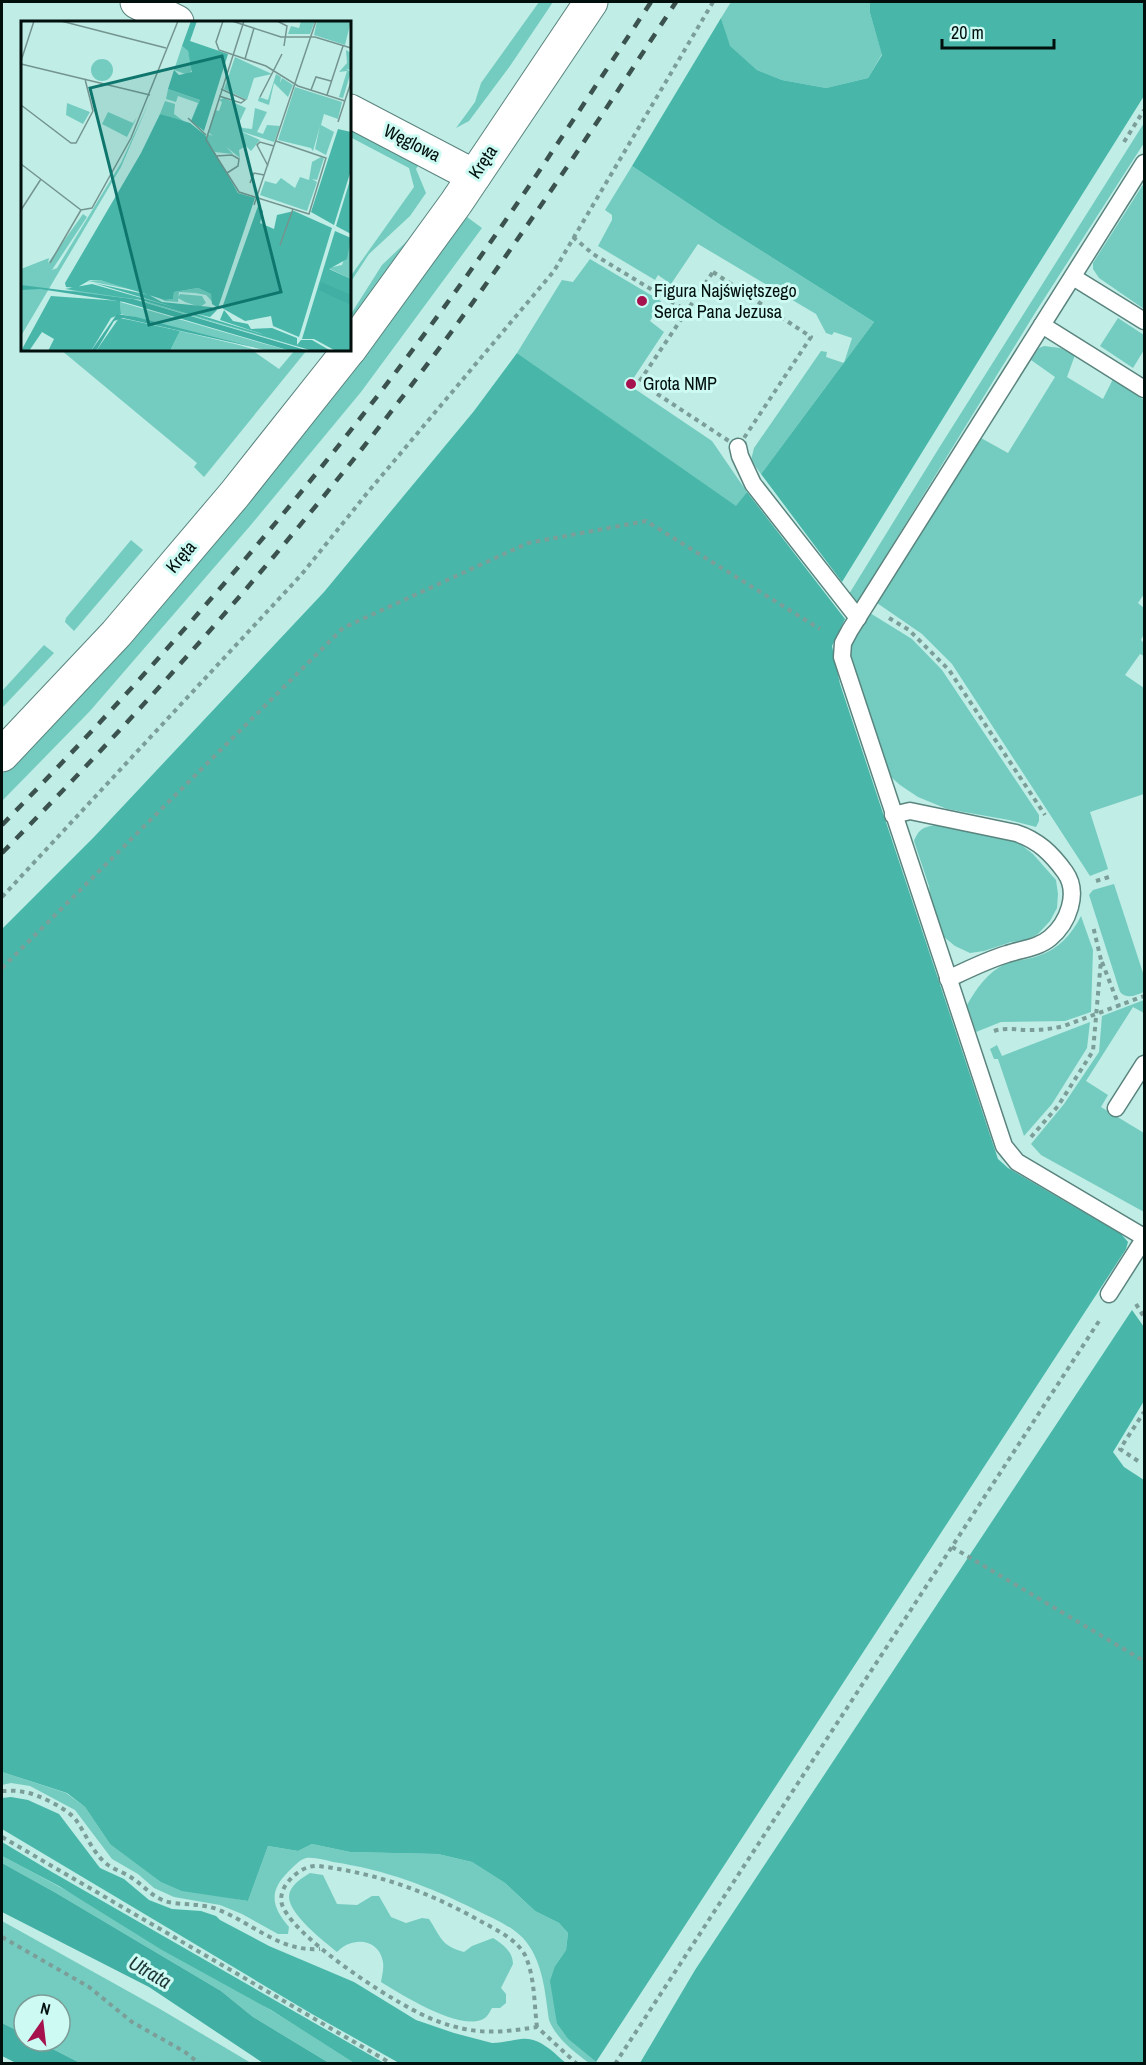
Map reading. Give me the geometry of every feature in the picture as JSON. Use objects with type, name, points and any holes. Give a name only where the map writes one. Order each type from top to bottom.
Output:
[{"type":"street","points":[[137,2],[175,21]]},
{"type":"street","name":"Kręta","points":[[351,346],[474,176],[591,2]]},
{"type":"street","name":"Węglowa","points":[[351,112],[474,176]]},
{"type":"street","name":"Kręta","points":[[2,755],[116,634],[234,495],[347,351]]},
{"type":"lane","points":[[1109,1294],[1144,1238],[1017,1162],[1010,1155],[998,1131],[843,664],[843,643],[1144,163]]},
{"type":"lane","points":[[1073,276],[1144,321]]},
{"type":"lane","points":[[1042,325],[1144,389]]},
{"type":"lane","points":[[738,447],[753,484],[858,618]]},
{"type":"lane","points":[[893,815],[910,811],[1030,837],[1057,861],[1068,876],[1073,899],[1061,926],[1050,939],[1034,947],[997,957],[948,979]]},
{"type":"lane","points":[[1116,1108],[1144,1065]]},
{"type":"path","points":[[2,897],[302,574],[375,483],[554,271],[713,2]]},
{"type":"path","points":[[573,237],[593,254],[687,311]]},
{"type":"path","points":[[713,272],[811,338],[738,447],[639,382],[687,311],[713,272]]},
{"type":"path","points":[[2,968],[343,628],[528,543],[646,521],[843,643]]},
{"type":"path","points":[[1101,960],[1119,1006]]},
{"type":"path","points":[[968,1039],[998,1029],[1052,1029],[1144,996]]},
{"type":"path","points":[[615,2064],[1099,1323],[1109,1294]]},
{"type":"path","points":[[1138,1461],[1120,1449],[1144,1412]]},
{"type":"path","points":[[952,1547],[1144,1661]]},
{"type":"path","points":[[2,1791],[32,1793],[67,1811],[108,1865],[132,1877],[152,1895],[173,1903],[203,1905],[216,1909],[273,1940],[290,1946],[309,1950],[321,1949]]},
{"type":"path","points":[[2,1838],[392,2064]]},
{"type":"path","points":[[537,2027],[481,2032],[438,2022],[406,2006],[344,1967],[321,1949],[283,1907],[283,1890],[297,1873],[307,1867],[320,1866],[399,1882],[444,1901],[500,1931],[525,1954],[532,1977],[537,2027],[577,2064]]},
{"type":"path","points":[[2,1937],[89,1987],[132,2022],[185,2052],[200,2064]]},
{"type":"green space","points":[[539,2],[553,2],[469,121],[456,128],[475,102],[481,83]]},
{"type":"green space","points":[[731,2],[870,2],[870,13],[882,54],[868,78],[826,88],[782,80],[757,70],[729,46],[721,18]]},
{"type":"green space","points":[[870,2],[1144,2],[1144,96],[842,582],[761,474],[874,322],[632,166],[721,18],[730,46],[757,70],[782,80],[826,88],[868,78],[882,55],[870,13]]},
{"type":"green space","points":[[1144,123],[1144,143],[1035,313],[857,603],[849,594]]},
{"type":"green space","points":[[351,128],[419,164],[416,169],[426,193],[410,216],[369,254],[351,281],[351,276],[414,187],[409,168],[351,138]]},
{"type":"green space","points":[[632,166],[874,322],[844,362],[852,338],[834,332],[832,335],[826,333],[816,314],[698,244],[671,284],[658,275],[655,280],[598,246],[612,220],[612,215],[605,210]]},
{"type":"green space","points":[[1144,183],[1144,309],[1099,278],[1093,269],[1093,263]]},
{"type":"green space","points":[[467,217],[482,228],[361,392],[250,526],[90,711],[2,801],[2,774],[94,678],[462,218]]},
{"type":"green space","points":[[423,226],[354,316],[351,314],[382,265]]},
{"type":"green space","points":[[590,259],[661,301],[650,321],[664,332],[629,385],[712,441],[747,492],[736,507],[517,353],[562,280],[573,282]]},
{"type":"green space","points":[[1118,318],[1144,335],[1144,350],[1133,368],[1100,346]]},
{"type":"green space","points":[[1044,346],[1060,348],[1075,355],[1067,377],[1103,399],[1113,379],[1144,400],[1144,594],[1138,603],[1144,608],[1144,634],[1141,640],[1144,643],[1144,656],[1140,654],[1125,675],[1144,688],[1144,794],[1090,812],[1108,869],[1090,876],[952,664],[922,634],[877,603],[981,438],[1008,453],[1055,377],[1031,360],[1039,348]]},
{"type":"green space","points":[[62,351],[253,351],[279,369],[294,351],[306,351],[204,477],[194,467],[197,463]]},
{"type":"green space","points":[[821,351],[827,352],[826,357],[844,363],[761,474],[751,460],[754,448]]},
{"type":"green space","points":[[517,353],[736,506],[747,492],[845,619],[832,646],[840,684],[998,1159],[1008,1168],[1121,1234],[1128,1242],[1126,1249],[596,2062],[568,2039],[557,2024],[550,1981],[555,1966],[566,1950],[568,1933],[559,1923],[535,1911],[505,1883],[472,1862],[438,1854],[350,1852],[312,1844],[298,1851],[268,1846],[248,1901],[182,1891],[161,1882],[110,1844],[85,1807],[67,1793],[2,1772],[2,929],[94,837],[324,592],[474,411]]},
{"type":"green space","points":[[131,540],[143,550],[74,631],[65,622],[66,618]]},
{"type":"green space","points":[[870,613],[912,639],[942,670],[1039,815],[1036,827],[947,809],[918,797],[891,777],[848,655],[849,648]]},
{"type":"green space","points":[[44,645],[54,653],[2,708],[2,691]]},
{"type":"green space","points":[[936,825],[1015,840],[1033,854],[1056,880],[1058,894],[1057,908],[1050,921],[1038,934],[1026,940],[970,953],[955,946],[944,937],[914,841],[922,829]]},
{"type":"green space","points":[[1114,884],[1144,976],[1144,992],[1132,996],[1126,996],[1120,992],[1089,895],[1093,890]]},
{"type":"green space","points":[[1081,916],[1093,950],[1091,1012],[1065,1021],[1001,1022],[976,1032],[967,1005],[983,982],[1005,964],[1034,957],[1058,945],[1069,935]]},
{"type":"green space","points":[[1144,1000],[1144,1013],[1133,1007],[1086,1081],[1108,1095],[1101,1107],[1144,1133],[1144,1212],[1041,1155],[1031,1144],[1064,1104],[1099,1052],[1102,1016]]},
{"type":"green space","points":[[1090,1022],[1087,1048],[1052,1104],[1024,1136],[998,1059],[994,1059],[990,1049],[997,1045],[1002,1056]]},
{"type":"green space","points":[[1132,1310],[1144,1327],[1144,1401],[1113,1452],[1124,1467],[1144,1480],[1144,2063],[640,2063],[695,1970]]},
{"type":"green space","points":[[2,1772],[66,1793],[85,1807],[110,1844],[213,1895],[248,1901],[268,1846],[298,1851],[312,1844],[350,1852],[438,1854],[472,1862],[505,1883],[535,1911],[559,1923],[568,1933],[566,1950],[555,1966],[557,2024],[568,2039],[596,2062],[589,2063],[556,2033],[549,2020],[542,1977],[535,1956],[523,1938],[494,1919],[406,1880],[352,1865],[306,1858],[294,1866],[277,1886],[276,1906],[289,1927],[288,1934],[278,1934],[220,1905],[174,1897],[154,1888],[138,1874],[112,1859],[75,1810],[30,1786],[11,1783],[2,1785]]},
{"type":"green space","points":[[2,1798],[28,1800],[59,1814],[100,1868],[124,1879],[149,1900],[172,1909],[201,1911],[216,1916],[269,1946],[354,1982],[416,2020],[492,2043],[521,2039],[534,2040],[546,2046],[566,2063],[399,2063],[312,2014],[2,1829]]},
{"type":"green space","points":[[2,1842],[384,2063],[354,2063],[271,2010],[162,1950],[59,1886],[2,1856]]},
{"type":"green space","points":[[2,1856],[180,1955],[354,2063],[329,2063],[253,2017],[221,1991],[2,1863]]},
{"type":"green space","points":[[310,1873],[323,1875],[337,1904],[357,1905],[372,1896],[379,1896],[391,1917],[406,1923],[422,1918],[429,1919],[442,1940],[456,1950],[464,1952],[472,1946],[493,1938],[497,1940],[507,1949],[513,1960],[501,1988],[506,1994],[506,2003],[500,2008],[492,2008],[487,2016],[478,2021],[465,2021],[434,2011],[381,1982],[383,1962],[376,1948],[371,1944],[357,1942],[350,1943],[337,1952],[308,1927],[294,1911],[290,1903],[290,1892],[297,1882]]},
{"type":"green space","points":[[2,1921],[160,2009],[251,2063],[80,2063],[60,2053],[72,2053],[72,1993],[12,1993],[12,2028],[2,2023]]},
{"type":"water","name":"Utrata","points":[[2,1863],[221,1991],[253,2017],[329,2063],[263,2063],[149,1987],[2,1912]]},
{"type":"water","points":[[2,2023],[12,2028],[12,2053],[60,2053],[80,2063],[16,2063],[2,2056]]},
{"type":"railway","points":[[2,825],[191,622],[310,481],[368,408],[478,260],[651,2]]},
{"type":"railway","points":[[2,853],[170,675],[331,488],[464,315],[587,137],[676,2]]},
{"type":"place","name":"Figura Najświętszego Serca Pana Jezusa","points":[[642,301]]},
{"type":"place","name":"Grota NMP","points":[[631,384]]}]
